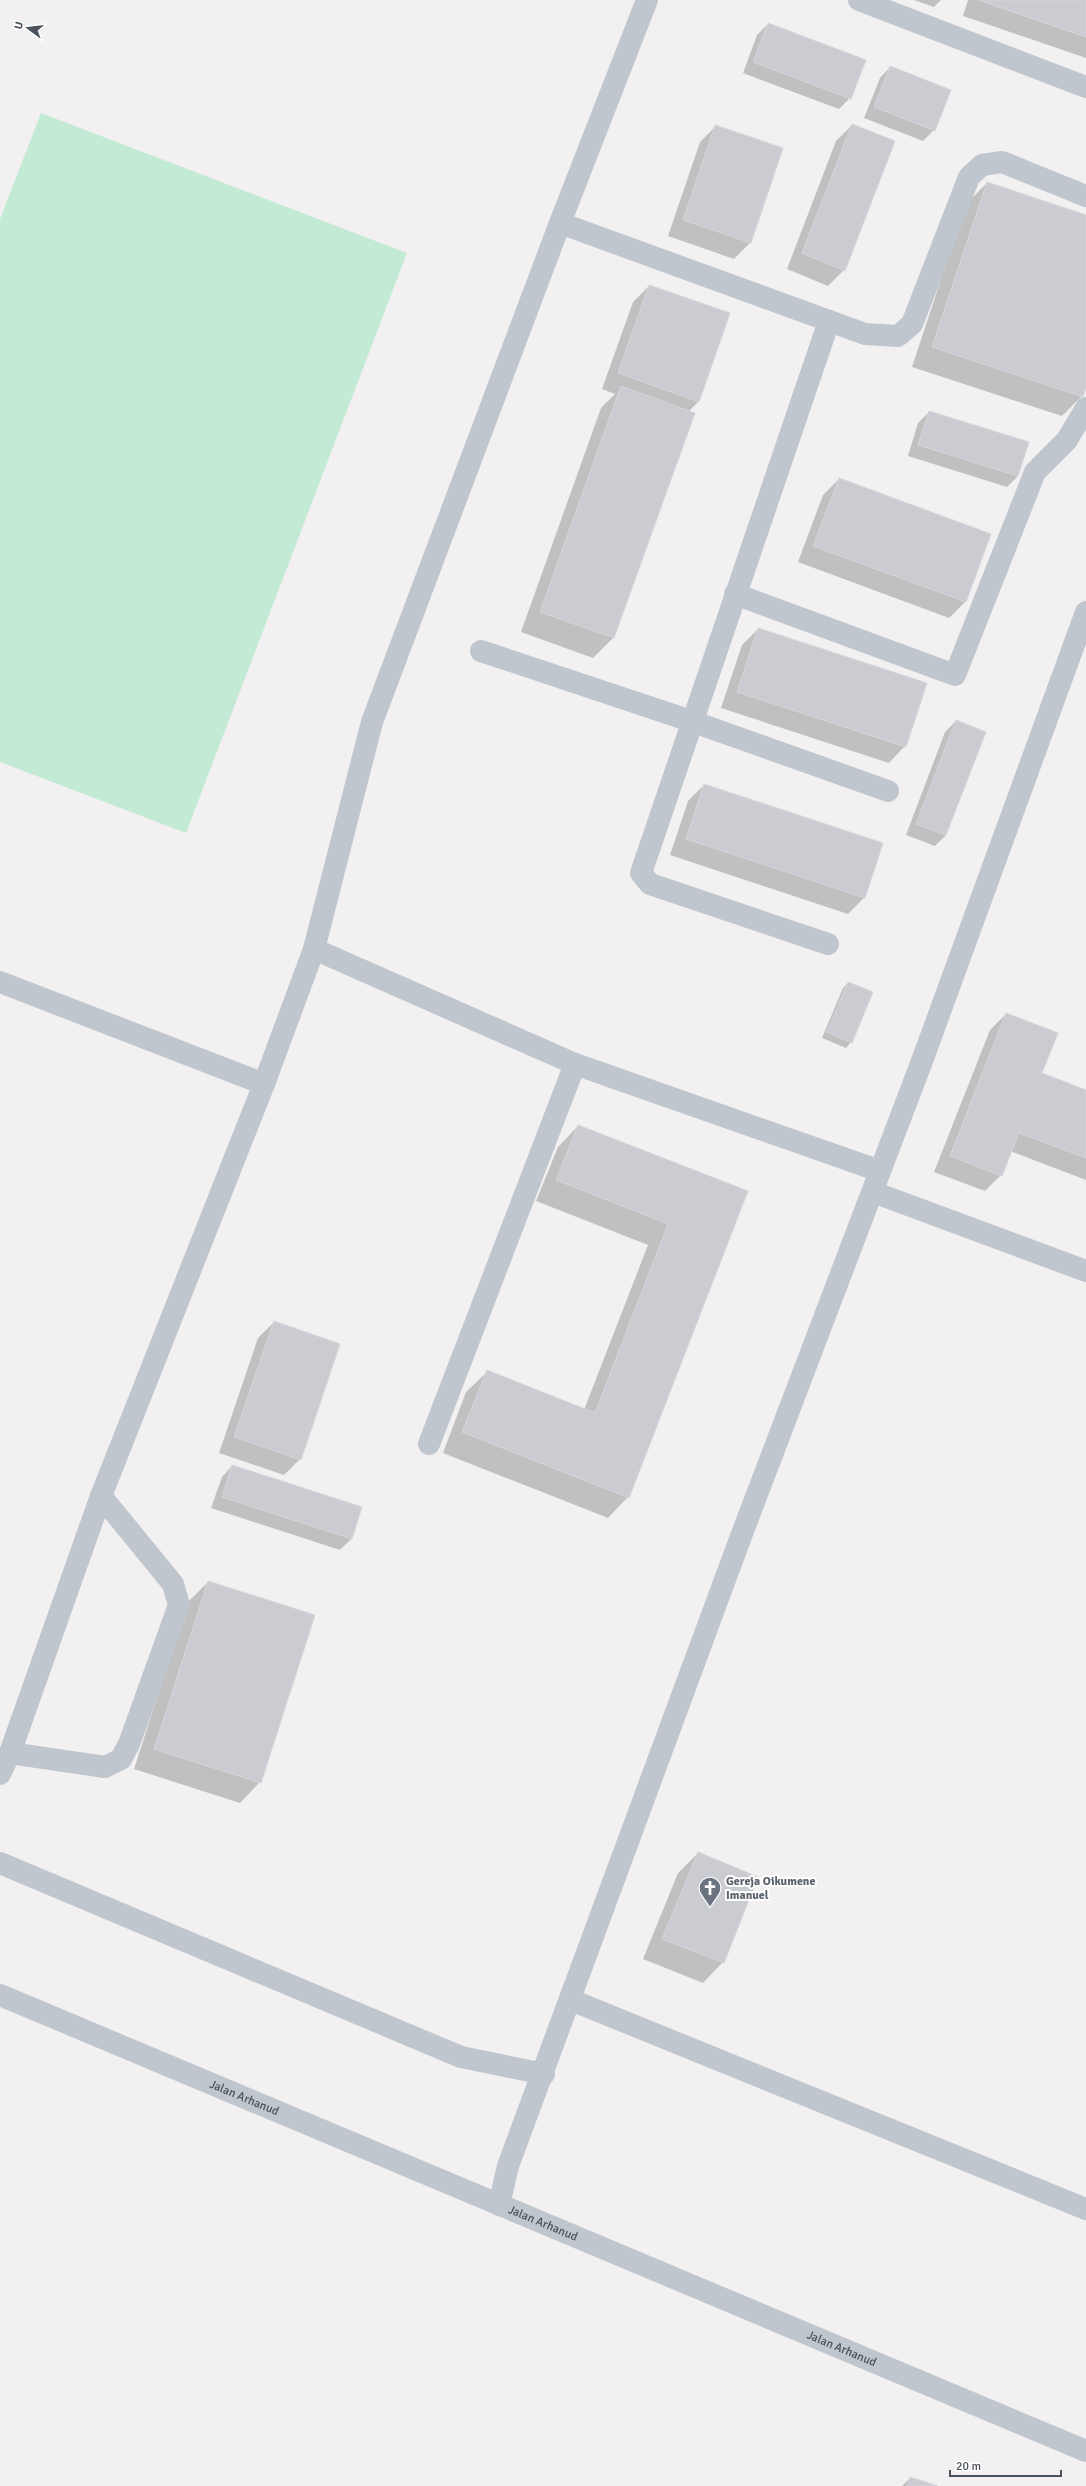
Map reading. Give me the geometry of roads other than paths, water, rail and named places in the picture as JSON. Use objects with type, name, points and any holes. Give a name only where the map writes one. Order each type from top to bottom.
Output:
[{"type":"street","points":[[0,1774],[10,1753],[101,1496],[264,1084],[314,949],[372,722],[560,223],[647,0]]},
{"type":"street","points":[[859,0],[1086,87]]},
{"type":"street","points":[[560,223],[866,334],[898,336],[912,324],[969,177],[982,164],[1002,162],[1086,196]]},
{"type":"street","points":[[828,944],[650,884],[641,873],[691,721],[829,321]]},
{"type":"street","points":[[735,594],[955,675],[1035,472],[1067,440],[1086,408]]},
{"type":"street","points":[[499,2205],[508,2166],[544,2074],[743,1531],[880,1171],[1086,612]]},
{"type":"street","points":[[481,651],[691,721],[888,791]]},
{"type":"street","points":[[314,949],[575,1064],[880,1171]]},
{"type":"street","points":[[0,982],[264,1084]]},
{"type":"street","points":[[429,1444],[575,1064]]},
{"type":"street","points":[[872,1192],[1086,1271]]},
{"type":"street","points":[[10,1753],[105,1767],[121,1759],[129,1744],[179,1605],[173,1584],[101,1496]]},
{"type":"street","points":[[0,1863],[460,2057],[544,2074]]},
{"type":"street","name":"Jalan Arhanud","points":[[0,1995],[1086,2451]]},
{"type":"street","points":[[571,2000],[1086,2209]]},
{"type":"place","name":"Gereja Oikumene Imanuel","points":[[710,1908]]}]
